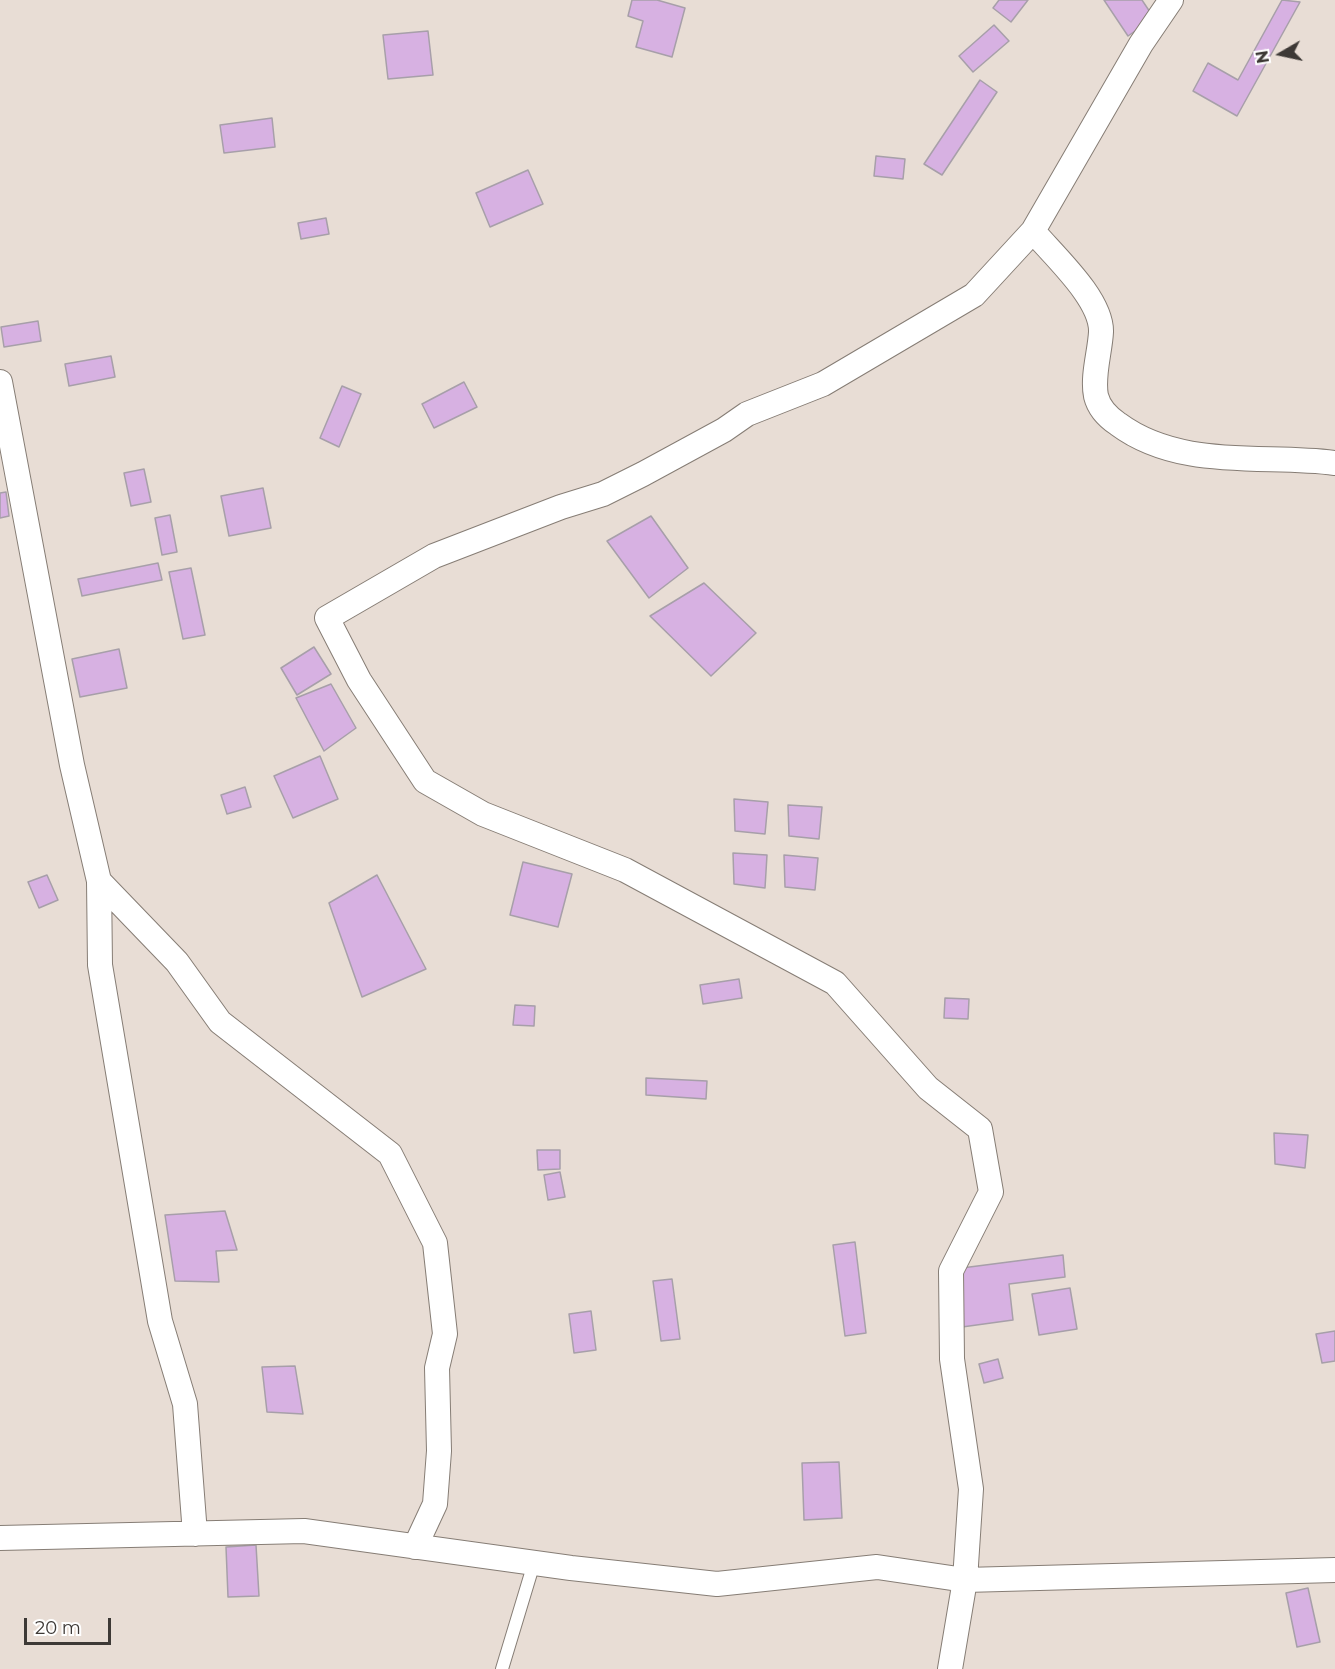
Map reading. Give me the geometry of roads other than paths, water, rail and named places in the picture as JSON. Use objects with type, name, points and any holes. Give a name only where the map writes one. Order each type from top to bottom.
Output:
[{"type":"street","points":[[950,1669],[965,1580],[971,1489],[952,1359],[951,1272],[991,1192],[980,1129],[928,1088],[836,983],[625,870],[483,814],[425,781],[359,680],[327,618],[434,556],[561,507],[603,494],[714,435],[747,414],[823,384],[974,295],[1033,231],[1141,44],[1171,0]]},
{"type":"street","points":[[1033,231],[1094,305],[1101,330],[1096,397],[1107,416],[1137,438],[1179,452],[1231,458],[1335,464]]},
{"type":"street","points":[[0,382],[72,765],[99,881],[100,965],[160,1321],[185,1404],[195,1534]]},
{"type":"street","points":[[99,881],[177,962],[220,1022],[390,1154],[435,1243],[445,1334],[437,1368],[439,1451],[435,1504],[415,1546]]},
{"type":"street","points":[[0,1539],[304,1531],[534,1563],[717,1584],[877,1567],[965,1580],[1335,1570]]},
{"type":"lane","points":[[502,1669],[534,1563]]}]
